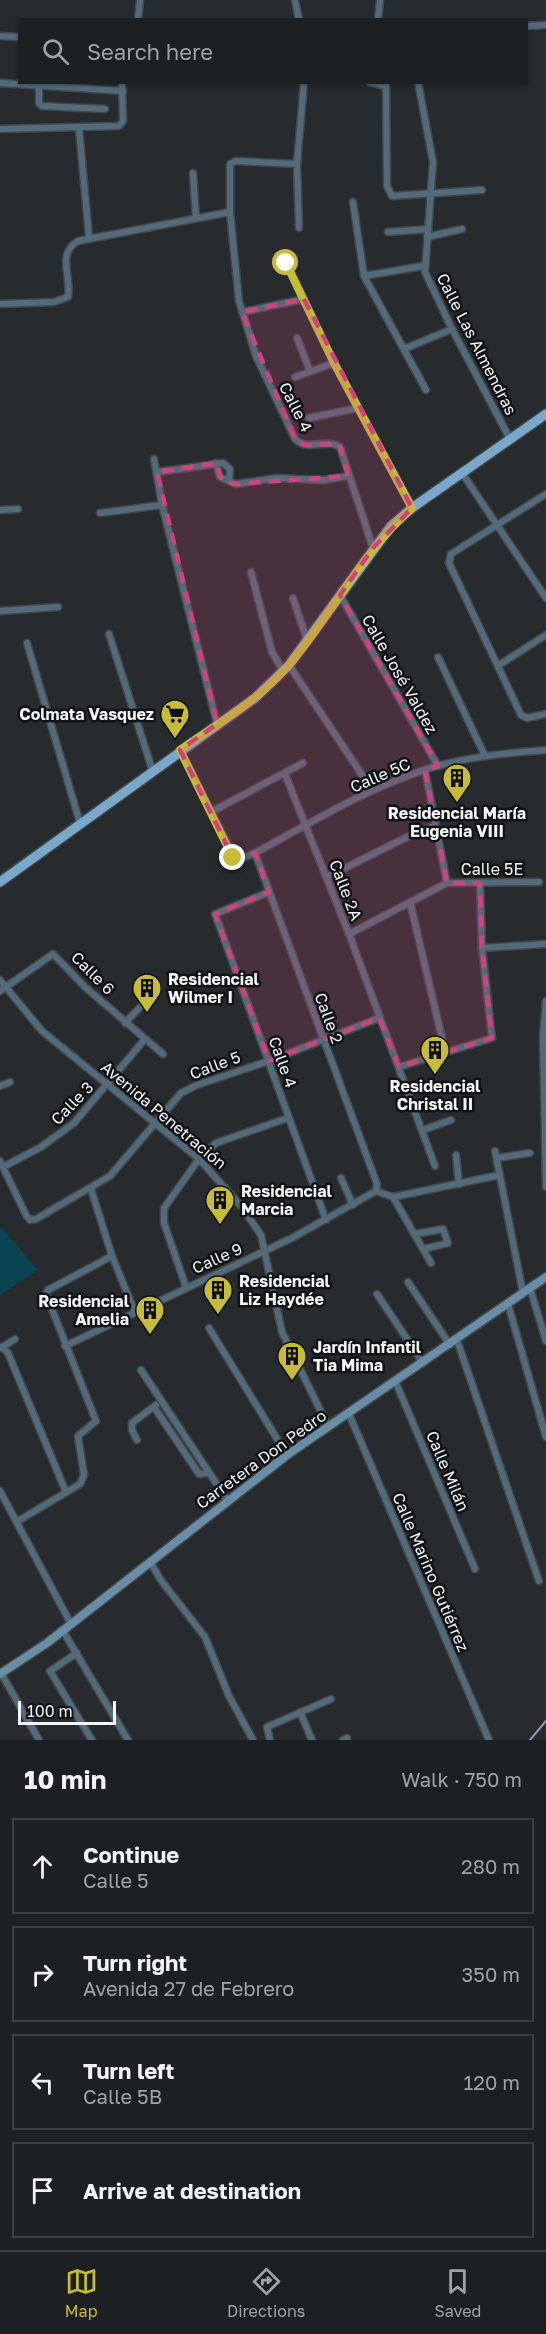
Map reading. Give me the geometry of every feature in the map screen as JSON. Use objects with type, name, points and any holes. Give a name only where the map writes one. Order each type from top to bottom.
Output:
[{"type":"main road","points":[[0,882],[255,698],[286,668],[391,526],[412,508],[546,414]]},
{"type":"street","points":[[138,18],[140,0]]},
{"type":"street","points":[[295,0],[299,18]]},
{"type":"street","points":[[378,18],[380,0]]},
{"type":"street","points":[[528,26],[546,25]]},
{"type":"street","points":[[0,36],[18,37]]},
{"type":"street","points":[[0,83],[18,84]]},
{"type":"street","points":[[20,84],[123,91]]},
{"type":"street","points":[[0,129],[79,129],[122,124],[122,84]]},
{"type":"street","points":[[299,228],[297,164],[304,84]]},
{"type":"street","points":[[386,84],[388,191],[392,196],[482,190]]},
{"type":"street","name":"Calle Las Almendras","points":[[418,84],[433,162],[432,194],[423,266],[452,329],[510,439]]},
{"type":"street","points":[[39,85],[39,103],[42,106],[105,109]]},
{"type":"street","points":[[79,129],[89,237]]},
{"type":"street","points":[[297,164],[231,162],[228,173],[230,212],[234,278],[242,312],[304,299]]},
{"type":"street","points":[[193,173],[196,219]]},
{"type":"street","points":[[353,202],[364,276],[426,390]]},
{"type":"street","points":[[0,304],[54,302],[68,297],[67,251],[72,244],[89,237],[230,212]]},
{"type":"street","points":[[387,232],[428,229]]},
{"type":"street","points":[[427,237],[462,229]]},
{"type":"street","points":[[286,263],[334,363],[412,508]]},
{"type":"street","points":[[364,276],[423,266]]},
{"type":"street","name":"Calle 4","points":[[242,312],[256,356],[295,439],[305,445],[338,445],[373,548]]},
{"type":"street","points":[[404,349],[452,329]]},
{"type":"street","points":[[297,338],[310,371]]},
{"type":"street","points":[[296,376],[334,363]]},
{"type":"street","points":[[309,418],[358,408]]},
{"type":"street","points":[[154,459],[162,505],[217,724]]},
{"type":"street","points":[[216,464],[220,477],[236,484],[276,478],[324,480],[348,476]]},
{"type":"street","points":[[157,472],[216,464],[227,465],[230,469],[230,480]]},
{"type":"street","points":[[462,473],[495,526],[546,598]]},
{"type":"street","points":[[546,494],[451,554],[449,560],[523,717],[546,714]]},
{"type":"street","points":[[100,513],[162,505]]},
{"type":"street","points":[[0,510],[18,509]]},
{"type":"street","points":[[251,572],[272,652],[286,668],[372,790]]},
{"type":"street","name":"Calle José Valdez","points":[[340,595],[438,766]]},
{"type":"street","points":[[293,598],[308,640]]},
{"type":"street","points":[[0,611],[58,608]]},
{"type":"street","points":[[109,634],[153,772]]},
{"type":"street","points":[[499,665],[546,635]]},
{"type":"street","points":[[27,643],[80,823]]},
{"type":"street","points":[[438,657],[485,756]]},
{"type":"street","points":[[180,750],[211,812],[303,763]]},
{"type":"street","name":"Calle 5C","points":[[211,812],[236,861],[372,790],[425,770],[485,756],[546,750]]},
{"type":"street","points":[[425,770],[434,826],[447,883]]},
{"type":"street","name":"Calle 2A","points":[[285,774],[349,934],[435,1166]]},
{"type":"street","points":[[327,877],[434,826]]},
{"type":"street","name":"Calle 2","points":[[255,853],[377,1184],[376,1191]]},
{"type":"street","name":"Calle 5E","points":[[349,934],[447,883],[539,882]]},
{"type":"street","points":[[399,1067],[445,1051],[480,1044],[492,1038],[482,948],[480,883]]},
{"type":"street","name":"Calle 4","points":[[269,892],[216,911],[215,914],[326,1220]]},
{"type":"street","points":[[410,902],[445,1051]]},
{"type":"street","points":[[482,948],[546,944]]},
{"type":"street","name":"Calle 6","points":[[3,989],[53,954],[125,1023],[163,1054]]},
{"type":"street","name":"Avenida Penetración","points":[[0,980],[3,989],[42,1031],[199,1159],[247,1214],[261,1235],[266,1251],[282,1332],[328,1426]]},
{"type":"street","points":[[125,1023],[147,1000]]},
{"type":"street","points":[[546,1001],[543,1037],[546,1187]]},
{"type":"street","name":"Calle 5","points":[[2,1164],[30,1220],[91,1189],[110,1176],[181,1093],[197,1085],[269,1061],[379,1018]]},
{"type":"street","name":"Calle 3","points":[[2,1164],[60,1135],[108,1084],[145,1039]]},
{"type":"street","points":[[0,1086],[10,1082]]},
{"type":"street","points":[[186,1287],[163,1213],[199,1159],[216,1143],[288,1118]]},
{"type":"street","points":[[423,1130],[451,1120]]},
{"type":"street","points":[[495,1151],[527,1291],[546,1341]]},
{"type":"street","points":[[497,1158],[530,1153]]},
{"type":"street","points":[[456,1155],[459,1184]]},
{"type":"street","points":[[376,1191],[393,1197],[500,1175]]},
{"type":"street","points":[[341,1178],[353,1205]]},
{"type":"street","points":[[91,1189],[112,1256],[135,1312]]},
{"type":"street","name":"Calle 9","points":[[65,1346],[266,1251],[376,1191]]},
{"type":"street","points":[[393,1197],[431,1263]]},
{"type":"street","points":[[415,1234],[444,1228],[448,1243],[424,1249]]},
{"type":"street","points":[[18,1521],[80,1484],[84,1475],[78,1436],[96,1421],[46,1294],[48,1290],[112,1256]]},
{"type":"street","name":"Carretera Don Pedro","points":[[1,1673],[63,1631],[287,1455],[396,1383],[546,1277]]},
{"type":"street","points":[[408,1282],[453,1343],[539,1581]]},
{"type":"street","points":[[377,1294],[423,1364]]},
{"type":"street","points":[[508,1304],[546,1437]]},
{"type":"street","points":[[209,1328],[287,1455]]},
{"type":"street","points":[[15,1339],[1,1348],[8,1353],[66,1492]]},
{"type":"street","points":[[141,1370],[228,1501]]},
{"type":"street","name":"Calle Milán","points":[[396,1383],[475,1569]]},
{"type":"street","points":[[137,1440],[132,1430],[132,1423],[161,1402]]},
{"type":"street","points":[[154,1407],[199,1474],[209,1473]]},
{"type":"street","name":"Calle Marino Gutiérrez","points":[[349,1414],[489,1740]]},
{"type":"street","points":[[0,1491],[18,1521],[59,1606],[71,1624]]},
{"type":"street","points":[[150,1561],[160,1579],[206,1637],[229,1696],[253,1740]]},
{"type":"street","points":[[63,1631],[128,1740]]},
{"type":"street","points":[[77,1653],[50,1671],[92,1740]]},
{"type":"street","points":[[1,1673],[39,1740]]},
{"type":"street","points":[[267,1739],[267,1726],[331,1699]]},
{"type":"street","points":[[300,1712],[312,1740]]},
{"type":"highlighted area","points":[[304,299],[412,508],[373,548],[340,595],[438,766],[425,770],[447,883],[480,883],[482,948],[492,1038],[399,1067],[379,1018],[269,1061],[215,914],[269,892],[255,853],[233,858],[180,750],[217,724],[157,472],[216,463],[222,480],[234,484],[348,476],[339,444],[305,445],[295,439],[242,312]]},
{"type":"shaded area","points":[[0,1226],[38,1270],[0,1295]]},
{"type":"waterway","points":[[530,1740],[546,1721]]},
{"type":"place","name":"Colmata Vasquez","points":[[175,740]]},
{"type":"place","name":"Residencial María Eugenia VIII","points":[[457,804]]},
{"type":"place","name":"Residencial Wilmer I","points":[[147,1014]]},
{"type":"place","name":"Residencial Christal II","points":[[435,1076]]},
{"type":"place","name":"Residencial Marcia","points":[[220,1226]]},
{"type":"place","name":"Residencial Liz Haydée","points":[[218,1316]]},
{"type":"place","name":"Residencial Amelia","points":[[150,1336]]},
{"type":"place","name":"Jardín Infantil Tia Mima","points":[[292,1382]]},
{"type":"route","points":[[233,858],[180,750],[255,698],[289,665],[373,548],[391,526],[412,508],[334,363],[286,263]]}]
